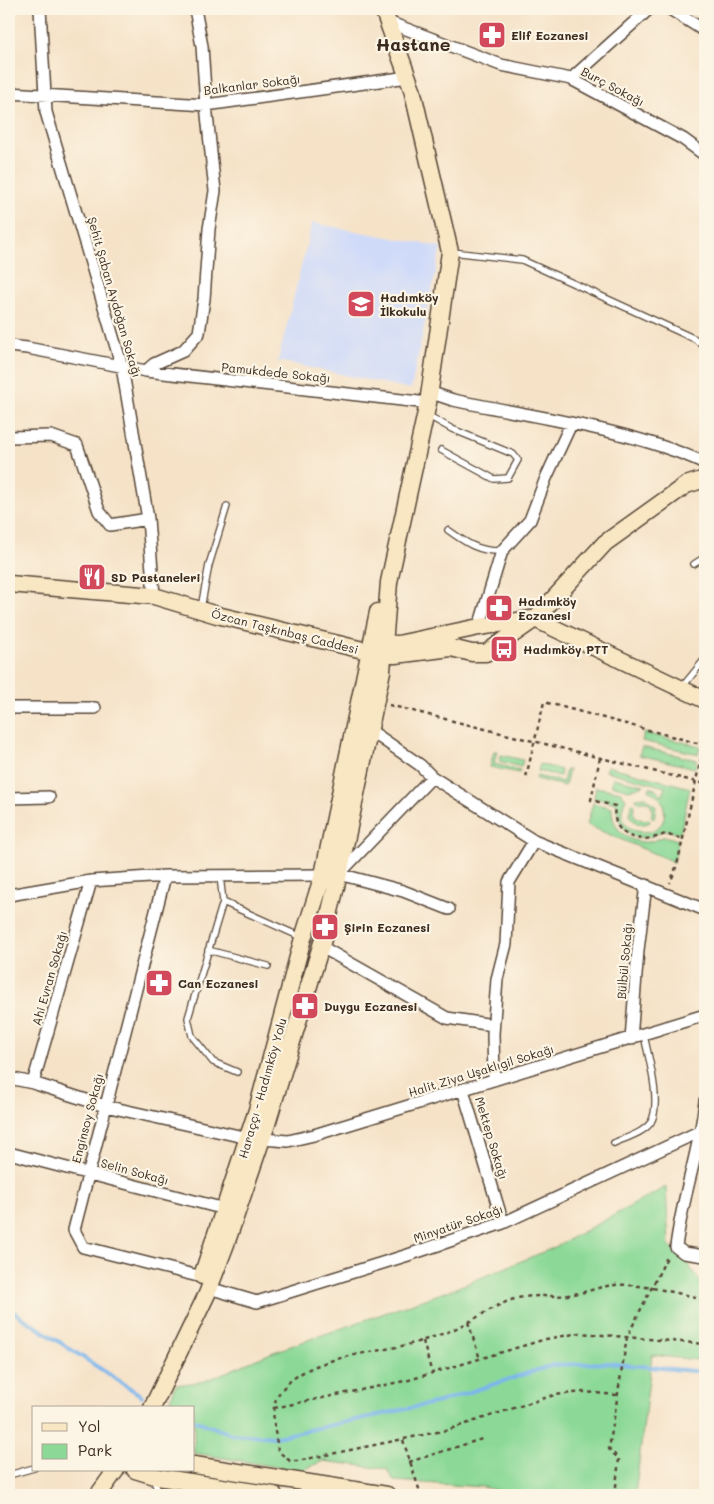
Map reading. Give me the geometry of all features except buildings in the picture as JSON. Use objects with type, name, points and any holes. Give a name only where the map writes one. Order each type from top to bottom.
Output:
[{"type":"main road","points":[[206,1282],[320,946],[339,874],[368,729],[378,648],[381,604],[389,582],[427,403],[450,252],[408,77],[386,15]]},
{"type":"main road","points":[[378,648],[395,656],[451,648],[472,653],[486,653],[535,618],[605,543],[686,485],[705,479]]},
{"type":"main road","name":"Özcan Taşkınbaş Caddesi","points":[[9,584],[154,596],[218,615],[378,648]]},
{"type":"main road","points":[[378,648],[479,627],[535,618],[705,700]]},
{"type":"main road","name":"Haraççı - Hadımköy Yolu","points":[[153,1406],[195,1315],[195,1300],[206,1282],[225,1209],[255,1138],[303,938],[323,874],[378,648]]},
{"type":"main road","points":[[323,874],[339,874]]},
{"type":"main road","points":[[195,1465],[387,1495]]},
{"type":"main road","points":[[98,1495],[115,1472]]},
{"type":"main road","points":[[141,1472],[205,1488],[274,1495]]},
{"type":"street","name":"Şehit Şaban Aydoğan Sokağı","points":[[40,9],[46,112],[122,367],[148,519],[154,596]]},
{"type":"street","points":[[146,371],[154,364],[183,351],[199,333],[204,299],[209,229],[215,191],[202,46],[195,9]]},
{"type":"street","points":[[571,80],[649,9]]},
{"type":"street","points":[[670,9],[705,31]]},
{"type":"street","name":"Burç Sokağı","points":[[386,15],[501,65],[571,80],[683,139],[705,155]]},
{"type":"street","name":"Balkanlar Sokağı","points":[[9,93],[206,105],[408,77]]},
{"type":"street","name":"Pamukdede Sokağı","points":[[9,346],[146,371],[427,403],[453,400],[622,436],[690,456],[705,463]]},
{"type":"street","points":[[479,627],[502,551],[530,520],[546,478],[571,424]]},
{"type":"street","points":[[9,437],[50,436],[77,445],[99,511],[110,525],[148,519]]},
{"type":"street","points":[[9,708],[95,708]]},
{"type":"street","points":[[368,729],[420,765],[432,777],[534,841],[705,910]]},
{"type":"street","points":[[432,777],[339,874],[403,891],[449,908]]},
{"type":"street","points":[[9,798],[49,797]]},
{"type":"street","points":[[494,1080],[493,1025],[497,979],[506,944],[509,882],[534,841]]},
{"type":"street","points":[[9,895],[92,881],[165,876],[323,874]]},
{"type":"street","name":"Enginsoy Sokağı","points":[[165,876],[74,1230],[83,1247],[206,1282]]},
{"type":"street","name":"Ahi Evran Sokağı","points":[[33,1083],[92,881]]},
{"type":"street","name":"Bülbül Sokağı","points":[[631,1039],[638,950],[646,885]]},
{"type":"street","points":[[320,946],[447,1018],[493,1025]]},
{"type":"street","name":"Halit Ziya Uşaklıgil Sokağı","points":[[9,1078],[33,1083],[105,1106],[255,1138],[288,1141],[314,1135],[631,1039],[705,1014]]},
{"type":"street","name":"Mektep Sokağı","points":[[463,1090],[503,1223]]},
{"type":"street","points":[[705,1101],[704,1129],[681,1211],[676,1247],[684,1253],[705,1256]]},
{"type":"street","name":"Minyatür Sokağı","points":[[206,1282],[257,1302],[503,1223],[704,1129]]},
{"type":"street","name":"Selin Sokağı","points":[[9,1153],[225,1209]]},
{"type":"lane","points":[[450,252],[522,260],[703,345],[705,334]]},
{"type":"lane","points":[[427,403],[461,433],[513,454],[518,460],[508,478],[494,478],[441,450]]},
{"type":"lane","points":[[200,609],[209,564],[227,506]]},
{"type":"lane","points":[[448,530],[471,546],[488,552],[502,551]]},
{"type":"lane","points":[[694,564],[705,557]]},
{"type":"lane","points":[[682,688],[705,659]]},
{"type":"lane","points":[[220,876],[223,902],[188,1018],[192,1036],[213,1062],[236,1072]]},
{"type":"lane","points":[[223,902],[303,938]]},
{"type":"lane","points":[[208,950],[268,966]]},
{"type":"lane","points":[[614,1143],[638,1132],[651,1123],[656,1104],[644,1035]]},
{"type":"lane","points":[[9,1475],[32,1469]]},
{"type":"lane","points":[[151,1475],[159,1493],[170,1495]]},
{"type":"path","points":[[526,777],[544,702],[704,745],[677,865],[666,894]]},
{"type":"path","points":[[384,703],[705,784]]},
{"type":"path","points":[[600,758],[591,800],[614,806],[614,816],[624,832],[635,838],[647,840],[664,834],[683,839]]},
{"type":"path","points":[[615,1495],[620,1459],[609,1449],[627,1337],[665,1258],[676,1247]]},
{"type":"path","points":[[617,1395],[584,1392],[554,1395],[447,1430],[297,1461],[290,1461],[278,1451],[273,1414],[274,1401],[281,1391],[295,1378],[312,1367],[335,1360],[423,1341],[518,1298],[574,1295],[595,1288],[617,1285],[705,1299]]},
{"type":"path","points":[[468,1322],[480,1358]]},
{"type":"path","points":[[274,1408],[432,1374],[546,1339],[580,1333],[705,1344]]},
{"type":"path","points":[[423,1341],[432,1374]]},
{"type":"path","points":[[409,1462],[485,1438]]},
{"type":"path","points":[[403,1440],[421,1495]]},
{"type":"shaded area","name":"Hadımköy İlkokulu","points":[[312,223],[441,247],[411,389],[278,361]]},
{"type":"green space","points":[[644,733],[700,746],[698,754],[642,741]]},
{"type":"green space","points":[[642,747],[697,760],[695,768],[639,755]]},
{"type":"green space","points":[[494,751],[497,751],[494,764],[520,770],[519,773],[490,767]]},
{"type":"green space","points":[[501,755],[523,760],[521,767],[499,761]]},
{"type":"green space","points":[[540,764],[561,770],[560,776],[538,771]]},
{"type":"green space","points":[[607,766],[690,788],[680,834],[665,830],[650,837],[642,838],[625,829],[618,817],[617,803],[594,798],[596,787],[621,792],[626,799],[622,812],[624,822],[640,832],[650,831],[658,827],[664,820],[664,808],[661,799],[649,791],[650,787],[657,790],[663,796],[665,787],[606,771]]},
{"type":"green space","points":[[566,770],[569,770],[565,786],[536,779],[537,776],[563,782]]},
{"type":"green space","points":[[613,778],[644,785],[629,790],[611,785]]},
{"type":"green space","points":[[646,797],[656,806],[654,819],[651,816],[652,809],[650,804],[645,801],[638,802],[636,798]]},
{"type":"green space","points":[[593,803],[612,808],[614,821],[620,831],[630,839],[646,842],[668,837],[678,840],[674,862],[587,825]]},
{"type":"green space","points":[[632,803],[635,805],[633,812],[636,817],[642,820],[649,819],[650,822],[640,824],[633,820],[629,814]]},
{"type":"green space","points":[[666,1187],[669,1246],[684,1259],[705,1288],[705,1361],[652,1355],[635,1495],[520,1495],[483,1487],[394,1481],[387,1469],[323,1461],[301,1471],[195,1453],[195,1406],[168,1406],[176,1385],[205,1381],[271,1353],[456,1288],[553,1248]]},
{"type":"waterway","points":[[9,1309],[142,1396]]},
{"type":"waterway","points":[[195,1420],[231,1434],[276,1437],[439,1402],[553,1365],[607,1363],[705,1372]]},
{"type":"place","name":"Elif Eczanesi","points":[[492,35]]},
{"type":"place","name":"Hadımköy İlkokulu","points":[[361,304]]},
{"type":"place","name":"SD Pastaneleri","points":[[92,577]]},
{"type":"place","name":"Hadımköy Eczanesi","points":[[499,608]]},
{"type":"place","name":"Hadımköy PTT","points":[[504,649]]},
{"type":"place","name":"Şirin Eczanesi","points":[[325,927]]},
{"type":"place","name":"Can Eczanesi","points":[[159,983]]},
{"type":"place","name":"Duygu Eczanesi","points":[[305,1006]]},
{"type":"district","name":"Hastane","points":[[413,44]]}]
